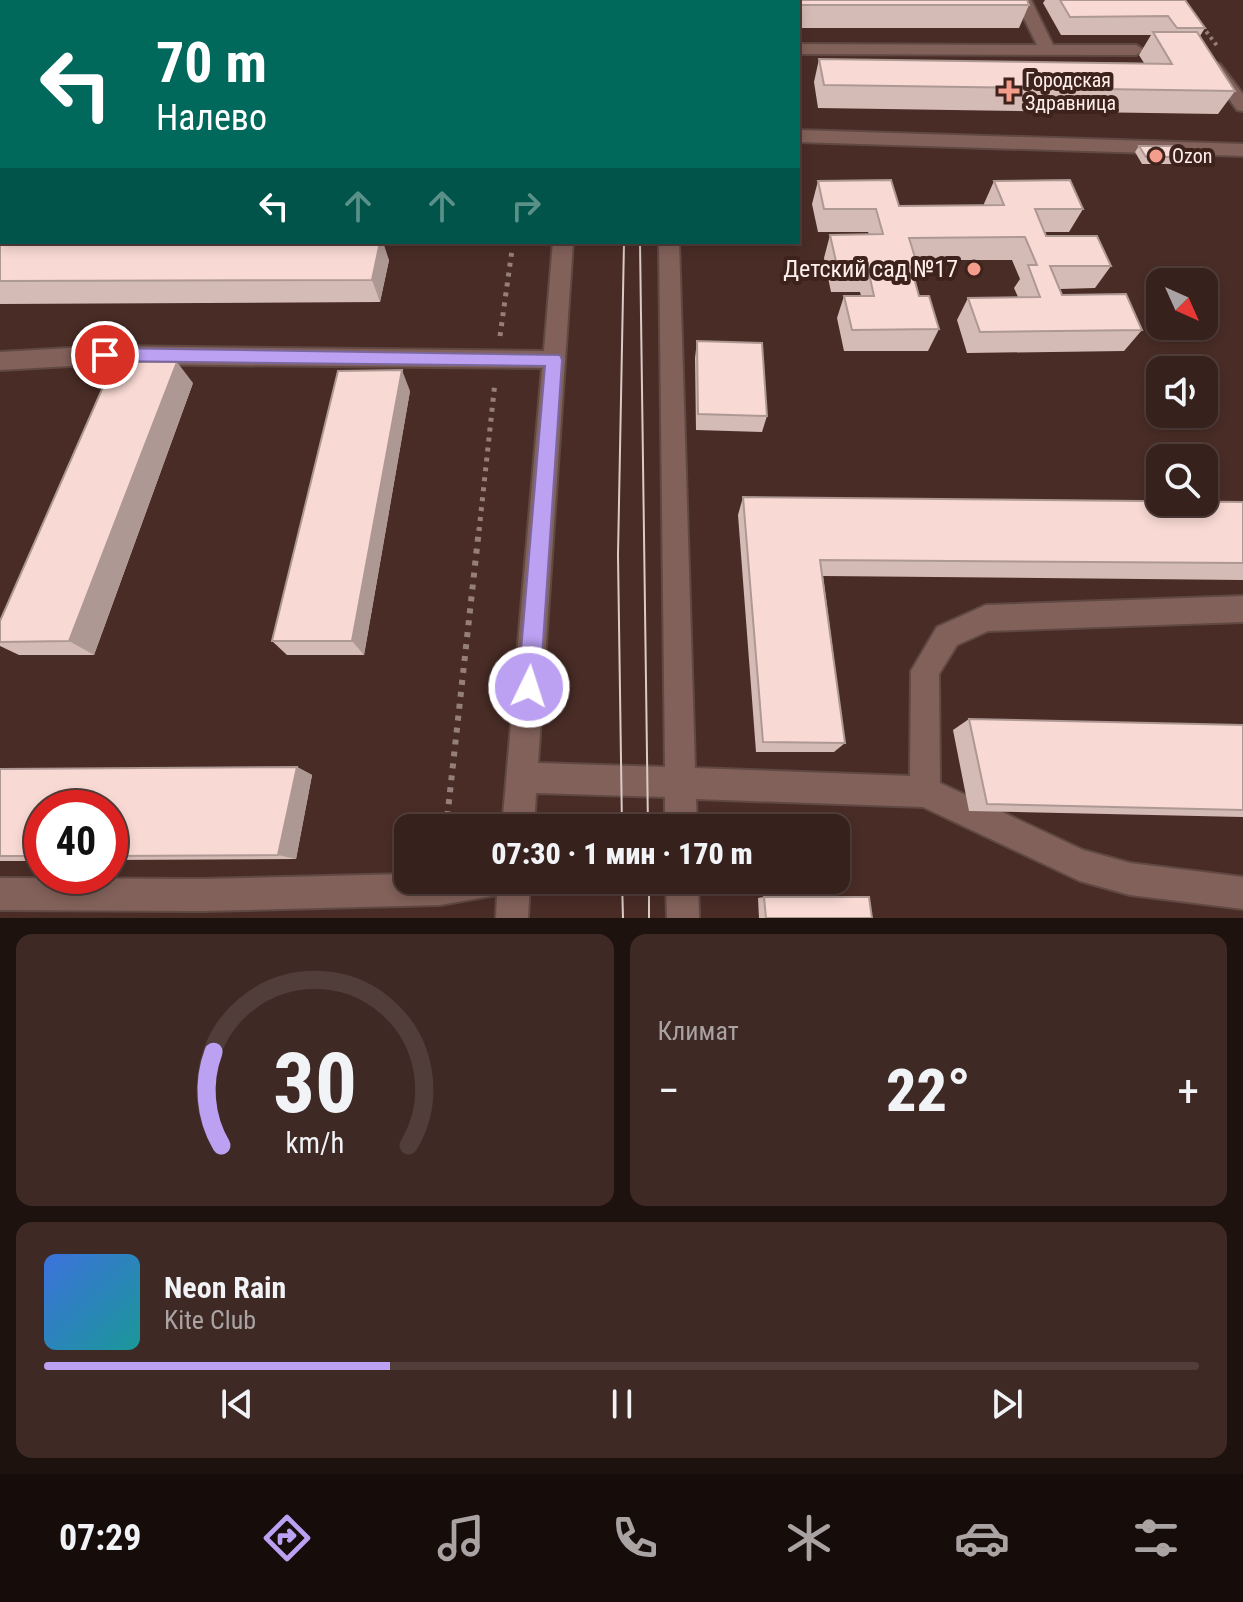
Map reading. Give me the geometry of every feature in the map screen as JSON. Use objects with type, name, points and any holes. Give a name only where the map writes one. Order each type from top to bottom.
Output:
[{"type":"street","points":[[1023,0],[1047,50]]},
{"type":"street","points":[[1200,47],[1243,106]]},
{"type":"street","points":[[800,49],[1136,50]]},
{"type":"street","points":[[800,136],[1243,150]]},
{"type":"street","points":[[519,814],[563,244]]},
{"type":"street","points":[[669,244],[680,814]]},
{"type":"street","points":[[0,361],[105,355],[554,360]]},
{"type":"street","points":[[925,792],[925,671],[947,636],[986,618],[1243,609]]},
{"type":"street","points":[[522,777],[925,792],[1080,865],[1130,879],[1243,893]]},
{"type":"street","points":[[0,894],[199,906],[394,892]]},
{"type":"street","points":[[512,918],[513,894]]},
{"type":"street","points":[[682,894],[683,918]]},
{"type":"path","points":[[448,814],[512,250]]},
{"type":"building","points":[[800,0],[1027,0],[1029,5],[800,5]]},
{"type":"building","points":[[1060,0],[1185,0],[1205,28],[1177,28],[1168,16],[1070,17]]},
{"type":"building","points":[[1153,32],[1197,32],[1235,91],[824,85],[819,59],[1172,64]]},
{"type":"building","points":[[1139,146],[1179,146],[1185,157],[1146,157]]},
{"type":"building","points":[[891,180],[899,206],[1004,205],[994,181],[1070,180],[1083,209],[1035,209],[1046,236],[1097,236],[1111,266],[1050,266],[1062,295],[1126,294],[1142,330],[980,332],[968,298],[1040,297],[1028,265],[1037,265],[1025,237],[909,238],[918,267],[911,267],[919,296],[929,296],[939,329],[852,330],[844,296],[874,296],[868,269],[838,270],[830,235],[883,234],[876,209],[824,209],[818,181]]},
{"type":"building","points":[[0,244],[380,244],[372,280],[0,281]]},
{"type":"building","points":[[697,341],[762,343],[767,416],[698,414]]},
{"type":"building","points":[[114,362],[177,362],[69,641],[0,642],[0,621]]},
{"type":"building","points":[[402,370],[352,641],[272,641],[338,371]]},
{"type":"building","points":[[743,497],[1146,501],[1146,516],[1218,516],[1218,502],[1243,502],[1243,563],[820,560],[845,743],[763,742]]},
{"type":"building","points":[[969,719],[1243,725],[1243,810],[987,804]]},
{"type":"building","points":[[297,767],[278,855],[128,856],[128,790],[24,790],[24,856],[0,856],[0,769]]},
{"type":"building","points":[[764,897],[869,897],[872,918],[766,918]]},
{"type":"tram line","points":[[622,814],[618,555],[624,244]]},
{"type":"tram line","points":[[640,244],[648,814]]},
{"type":"tram line","points":[[622,894],[623,918]]},
{"type":"tram line","points":[[649,894],[649,918]]},
{"type":"place","name":"Городская Здравница","points":[[1009,91]]},
{"type":"place","name":"Ozon","points":[[1156,156]]},
{"type":"place","name":"Детский сад №17","points":[[974,269]]},
{"type":"route","points":[[105,355],[554,360],[529,687]]}]
